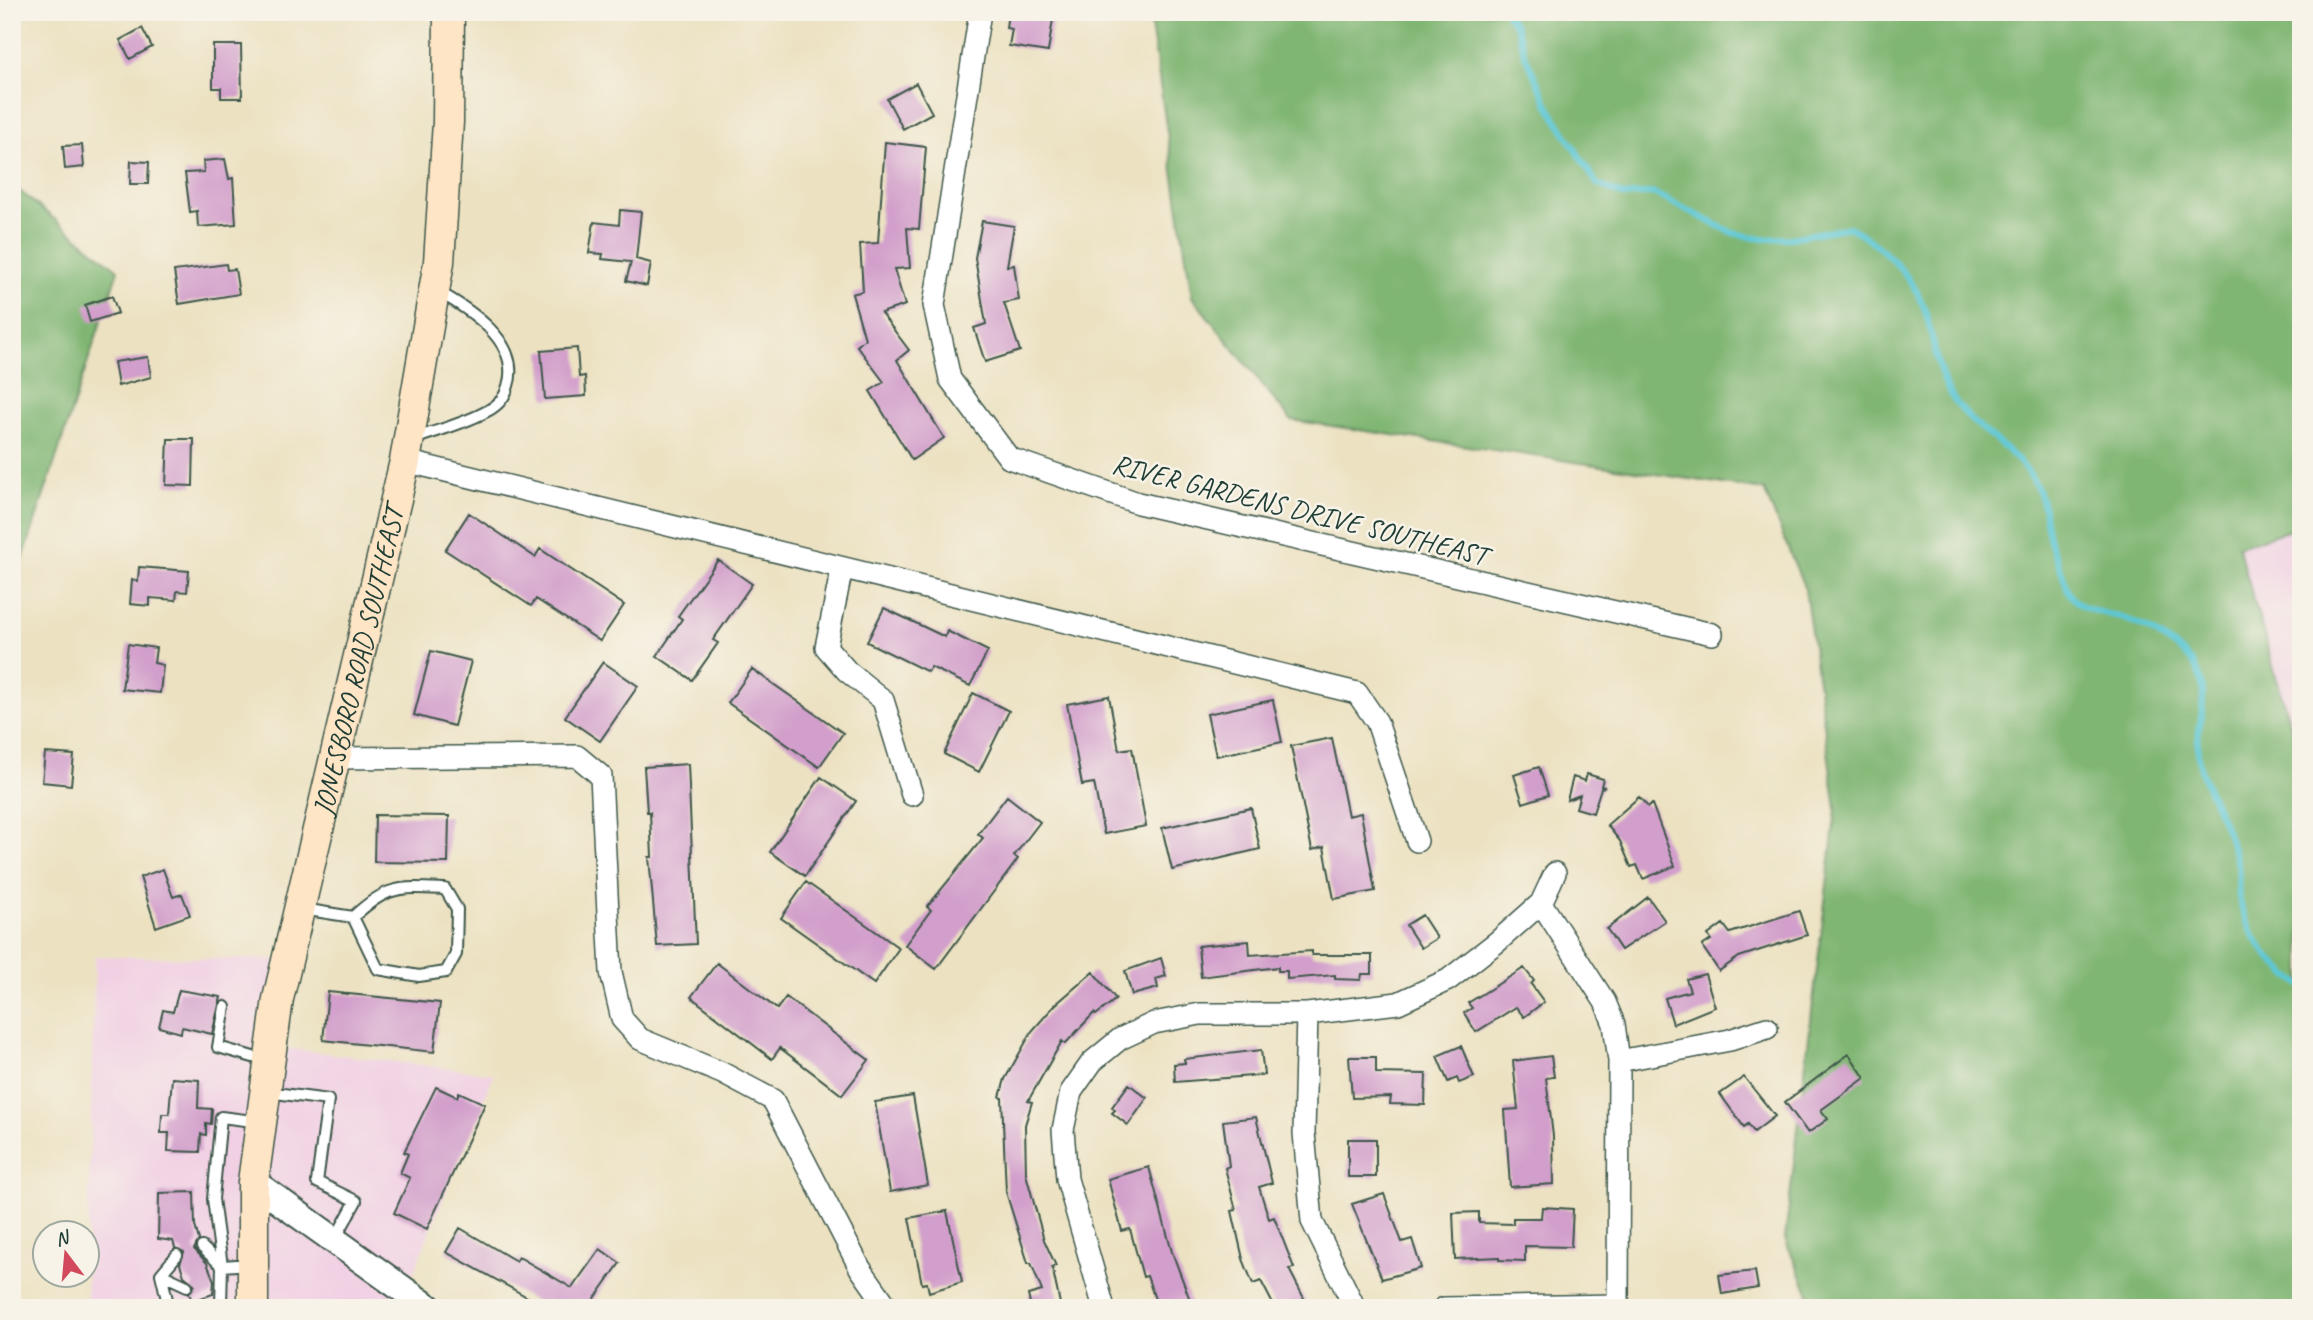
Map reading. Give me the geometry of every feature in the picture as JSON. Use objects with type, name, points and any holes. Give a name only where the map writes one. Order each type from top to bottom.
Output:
[{"type":"main road","name":"JONESBORO ROAD SOUTHEAST","points":[[253,1308],[253,1182],[278,999],[406,451],[435,289],[448,122],[449,12]]},
{"type":"street","name":"RIVER GARDENS DRIVE SOUTHEAST","points":[[980,12],[934,305],[950,379],[1009,458],[1138,503],[1712,634]]},
{"type":"street","points":[[406,451],[842,568],[1357,693],[1377,722],[1417,841]]},
{"type":"street","points":[[842,568],[826,647],[847,671],[883,700],[912,795]]},
{"type":"street","points":[[335,758],[577,756],[601,776],[611,972],[622,1018],[640,1039],[722,1073],[773,1100],[860,1268],[888,1308]]},
{"type":"street","points":[[1104,1308],[1067,1179],[1063,1130],[1071,1092],[1092,1062],[1120,1039],[1154,1023],[1200,1014],[1307,1014],[1398,1003],[1448,980],[1541,903],[1555,873]]},
{"type":"street","points":[[1444,1308],[1618,1307],[1619,1061],[1614,1024],[1605,1002],[1541,903]]},
{"type":"street","points":[[1307,1014],[1304,1133],[1312,1221],[1355,1308]]},
{"type":"street","points":[[1619,1061],[1730,1040],[1767,1028]]},
{"type":"street","points":[[253,1182],[429,1308]]},
{"type":"lane","points":[[406,451],[489,410],[505,398],[511,377],[506,347],[464,307],[435,289]]},
{"type":"lane","points":[[402,887],[445,889],[457,909],[456,954],[446,972],[419,976],[378,969],[353,916],[374,897],[402,887]]},
{"type":"lane","points":[[299,908],[353,916]]},
{"type":"lane","points":[[226,1007],[218,1047],[269,1062]]},
{"type":"lane","points":[[265,1091],[328,1100],[317,1182],[356,1200],[335,1239]]},
{"type":"lane","points":[[211,1308],[221,1305],[222,1266],[213,1199],[221,1117],[261,1122]]},
{"type":"lane","points":[[202,1247],[222,1266],[253,1264]]},
{"type":"lane","points":[[161,1274],[177,1255]]},
{"type":"lane","points":[[213,1279],[222,1266]]},
{"type":"lane","points":[[161,1274],[187,1286]]},
{"type":"lane","points":[[161,1274],[169,1308]]},
{"type":"shaded area","points":[[2301,527],[2301,762],[2238,546]]},
{"type":"shaded area","points":[[95,956],[286,960],[266,1046],[494,1074],[399,1308],[86,1308],[87,1288],[102,1288],[102,1218],[88,1218]]},
{"type":"green space","points":[[1149,12],[2301,12],[2301,527],[2238,546],[2301,762],[2301,1308],[1815,1308],[1785,1239],[1836,808],[1805,589],[1764,490],[1291,420],[1192,297]]},
{"type":"green space","points":[[12,185],[118,270],[12,592]]},
{"type":"building","points":[[1008,12],[1053,19],[1048,52],[1009,46],[1012,29],[1006,28]]},
{"type":"building","points":[[142,28],[152,47],[130,59],[120,40]]},
{"type":"building","points":[[213,45],[241,45],[242,98],[221,98],[221,88],[213,88]]},
{"type":"building","points":[[916,83],[932,113],[903,129],[887,99]]},
{"type":"building","points":[[885,142],[926,147],[919,229],[907,228],[910,268],[894,269],[905,305],[881,313],[909,350],[897,360],[944,438],[912,460],[870,391],[884,382],[857,346],[865,339],[852,294],[863,291],[860,244],[878,243]]},
{"type":"building","points":[[82,145],[84,167],[65,169],[63,146]]},
{"type":"building","points":[[225,159],[229,179],[233,178],[236,224],[198,227],[197,211],[190,212],[185,173],[204,172],[203,161]]},
{"type":"building","points":[[131,161],[149,162],[148,184],[130,184]]},
{"type":"building","points":[[620,210],[641,212],[636,259],[651,263],[647,286],[626,281],[631,262],[602,259],[603,254],[589,253],[594,222],[619,225]]},
{"type":"building","points":[[982,221],[1014,226],[1007,266],[1014,265],[1019,300],[1004,303],[1020,351],[985,362],[974,328],[986,324],[975,258]]},
{"type":"building","points":[[226,264],[227,270],[235,269],[239,294],[179,304],[174,271]]},
{"type":"building","points":[[112,296],[118,313],[90,322],[85,305]]},
{"type":"building","points":[[577,348],[579,377],[585,376],[586,396],[545,399],[541,351]]},
{"type":"building","points":[[148,357],[151,377],[118,386],[114,362]]},
{"type":"building","points":[[168,439],[194,439],[193,486],[166,485]]},
{"type":"building","points":[[469,513],[535,557],[540,549],[624,605],[600,641],[536,599],[531,606],[445,550]]},
{"type":"building","points":[[718,560],[752,584],[713,640],[718,643],[692,680],[657,656],[682,619],[678,616]]},
{"type":"building","points":[[139,567],[189,571],[187,592],[177,591],[176,600],[150,598],[150,606],[130,604],[132,580],[138,581]]},
{"type":"building","points":[[884,608],[945,637],[947,631],[988,651],[970,686],[931,667],[928,672],[867,642]]},
{"type":"building","points":[[128,644],[156,648],[154,663],[163,665],[160,693],[122,689]]},
{"type":"building","points":[[431,651],[471,661],[454,726],[414,715]]},
{"type":"building","points":[[603,662],[638,686],[600,741],[565,717]]},
{"type":"building","points":[[752,669],[843,733],[819,767],[728,703]]},
{"type":"building","points":[[973,693],[1009,711],[979,772],[944,754]]},
{"type":"building","points":[[1109,696],[1119,750],[1132,748],[1146,826],[1104,834],[1094,783],[1082,785],[1067,704]]},
{"type":"building","points":[[1273,700],[1282,742],[1216,756],[1207,714]]},
{"type":"building","points":[[1332,738],[1348,816],[1361,813],[1375,891],[1334,899],[1324,847],[1312,850],[1291,746]]},
{"type":"building","points":[[45,753],[74,755],[71,785],[42,782]]},
{"type":"building","points":[[688,764],[696,944],[657,946],[649,857],[652,857],[650,812],[647,812],[644,767]]},
{"type":"building","points":[[1539,767],[1548,795],[1523,803],[1514,775]]},
{"type":"building","points":[[1587,774],[1603,779],[1601,786],[1605,787],[1601,788],[1593,813],[1576,808],[1580,795],[1567,800],[1573,777],[1585,781]]},
{"type":"building","points":[[821,777],[856,801],[805,876],[770,852]]},
{"type":"building","points":[[1007,796],[1040,822],[1014,856],[1018,859],[936,969],[905,945],[931,910],[927,907],[983,838],[978,834]]},
{"type":"building","points":[[1639,797],[1648,807],[1652,804],[1675,866],[1643,879],[1637,865],[1631,867],[1620,841],[1607,825]]},
{"type":"building","points":[[1251,808],[1260,849],[1172,870],[1162,828]]},
{"type":"building","points":[[375,815],[449,816],[448,863],[374,862]]},
{"type":"building","points":[[163,869],[173,897],[182,894],[190,915],[156,927],[140,877]]},
{"type":"building","points":[[806,882],[899,948],[874,984],[781,918]]},
{"type":"building","points":[[1648,897],[1665,921],[1621,950],[1607,929]]},
{"type":"building","points":[[1799,911],[1807,935],[1739,957],[1719,971],[1702,946],[1711,940],[1708,935],[1723,924],[1730,933]]},
{"type":"building","points":[[1422,915],[1437,938],[1421,948],[1406,925]]},
{"type":"building","points":[[1249,941],[1250,955],[1312,951],[1312,955],[1372,955],[1372,974],[1362,974],[1361,980],[1335,979],[1335,975],[1287,979],[1287,971],[1278,971],[1278,967],[1201,977],[1198,946]]},
{"type":"building","points":[[1161,958],[1166,976],[1156,979],[1158,988],[1132,995],[1125,971]]},
{"type":"building","points":[[717,963],[777,1009],[786,997],[869,1060],[842,1095],[780,1048],[772,1059],[691,997]]},
{"type":"building","points":[[1524,968],[1544,1002],[1524,1017],[1516,1007],[1476,1032],[1464,1013],[1472,1008],[1468,1003]]},
{"type":"building","points":[[1093,972],[1116,999],[1096,1015],[1094,1013],[1065,1044],[1062,1041],[1028,1101],[1032,1102],[1025,1125],[1026,1174],[1044,1240],[1056,1266],[1052,1267],[1061,1308],[1031,1308],[1028,1295],[1042,1291],[1031,1263],[1028,1263],[1006,1192],[1000,1097],[1005,1079],[1032,1031],[1055,1005]]},
{"type":"building","points":[[1705,974],[1715,1007],[1673,1024],[1665,998],[1690,991],[1686,979]]},
{"type":"building","points":[[179,990],[221,997],[212,1034],[182,1027],[181,1033],[159,1027],[163,1010],[173,1012]]},
{"type":"building","points":[[328,992],[440,1003],[434,1052],[323,1040]]},
{"type":"building","points":[[1461,1046],[1474,1077],[1459,1083],[1457,1078],[1448,1082],[1437,1056]]},
{"type":"building","points":[[1261,1050],[1264,1075],[1175,1082],[1174,1064],[1185,1063],[1184,1059]]},
{"type":"building","points":[[1849,1054],[1865,1078],[1821,1110],[1828,1119],[1808,1133],[1785,1102]]},
{"type":"building","points":[[1551,1056],[1554,1077],[1546,1078],[1553,1136],[1554,1184],[1510,1187],[1505,1110],[1518,1109],[1513,1061]]},
{"type":"building","points":[[1349,1057],[1376,1057],[1376,1073],[1426,1074],[1425,1105],[1390,1104],[1391,1097],[1352,1098]]},
{"type":"building","points":[[1744,1077],[1775,1116],[1754,1132],[1748,1124],[1744,1127],[1720,1094]]},
{"type":"building","points":[[172,1078],[199,1080],[198,1108],[212,1109],[211,1124],[206,1123],[206,1135],[201,1134],[200,1152],[168,1151],[169,1133],[161,1133],[162,1114],[169,1114]]},
{"type":"building","points":[[1129,1084],[1147,1098],[1128,1125],[1112,1113],[1115,1110],[1112,1107]]},
{"type":"building","points":[[436,1087],[457,1097],[459,1092],[485,1104],[427,1229],[394,1213],[410,1178],[400,1173],[408,1154],[404,1152]]},
{"type":"building","points":[[913,1096],[928,1185],[890,1192],[875,1102]]},
{"type":"building","points":[[1256,1117],[1272,1183],[1259,1187],[1269,1219],[1274,1217],[1294,1268],[1289,1269],[1309,1308],[1275,1308],[1261,1281],[1253,1284],[1243,1259],[1232,1211],[1236,1210],[1225,1168],[1229,1166],[1223,1121]]},
{"type":"building","points":[[1348,1139],[1376,1139],[1376,1177],[1348,1177]]},
{"type":"building","points":[[1149,1167],[1172,1252],[1193,1308],[1158,1308],[1147,1276],[1143,1277],[1130,1229],[1122,1231],[1108,1179]]},
{"type":"building","points":[[194,1192],[195,1226],[199,1240],[194,1249],[207,1263],[214,1281],[213,1294],[192,1301],[189,1293],[195,1285],[184,1276],[180,1264],[184,1252],[175,1248],[173,1241],[158,1239],[159,1193]]},
{"type":"building","points":[[1384,1194],[1402,1242],[1412,1239],[1421,1268],[1382,1279],[1352,1204]]},
{"type":"building","points":[[1542,1207],[1573,1209],[1571,1247],[1525,1246],[1525,1261],[1499,1260],[1499,1257],[1455,1259],[1453,1213],[1479,1212],[1479,1223],[1513,1224],[1513,1218],[1541,1218]]},
{"type":"building","points":[[947,1211],[962,1282],[929,1292],[927,1283],[922,1284],[909,1218]]},
{"type":"building","points":[[460,1228],[516,1261],[519,1257],[572,1288],[600,1249],[620,1263],[588,1308],[547,1308],[446,1252]]},
{"type":"building","points":[[1755,1271],[1758,1288],[1722,1294],[1719,1275]]},
{"type":"waterway","points":[[1505,12],[1516,26],[1525,55],[1550,109],[1597,184],[1624,196],[1653,193],[1733,233],[1762,239],[1791,238],[1850,227],[1875,244],[1907,276],[1922,302],[1939,368],[1952,397],[1972,420],[2018,460],[2036,485],[2051,545],[2070,595],[2087,608],[2131,621],[2152,631],[2183,653],[2196,668],[2203,689],[2198,756],[2203,776],[2237,861],[2238,893],[2242,911],[2261,947],[2279,967],[2301,985]]}]
